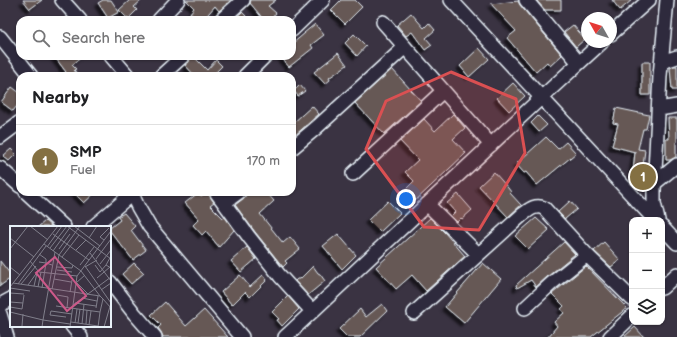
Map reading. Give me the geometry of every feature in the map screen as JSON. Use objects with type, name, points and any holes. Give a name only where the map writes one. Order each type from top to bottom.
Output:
[{"type":"street","points":[[62,0],[76,16]]},
{"type":"street","points":[[163,16],[178,0]]},
{"type":"street","points":[[225,16],[242,0]]},
{"type":"street","points":[[296,26],[323,0]]},
{"type":"street","points":[[451,0],[652,217]]},
{"type":"street","points":[[526,0],[579,63]]},
{"type":"street","points":[[617,29],[649,0]]},
{"type":"street","points":[[657,217],[654,203],[660,76],[667,0]]},
{"type":"street","points":[[383,22],[491,145]]},
{"type":"street","points":[[0,37],[16,57]]},
{"type":"street","points":[[296,145],[405,47]]},
{"type":"street","points":[[285,337],[595,48]]},
{"type":"street","points":[[662,62],[677,57]]},
{"type":"street","points":[[18,60],[28,72]]},
{"type":"street","points":[[119,60],[126,72]]},
{"type":"street","points":[[165,72],[179,60]]},
{"type":"street","points":[[249,72],[261,60]]},
{"type":"street","points":[[352,174],[443,91]]},
{"type":"street","points":[[659,109],[677,106]]},
{"type":"street","points":[[0,137],[16,125]]},
{"type":"street","points":[[655,183],[677,165]]},
{"type":"street","points":[[0,168],[16,182]]},
{"type":"street","points":[[30,196],[63,226]]},
{"type":"street","points":[[94,226],[129,196]]},
{"type":"street","points":[[133,196],[149,226],[242,337]]},
{"type":"street","points":[[219,196],[280,276],[312,311]]},
{"type":"street","points":[[224,203],[233,196]]},
{"type":"street","points":[[427,204],[478,254]]},
{"type":"street","points":[[414,313],[522,215],[535,206],[541,206],[544,208],[587,255],[629,296]]},
{"type":"street","points":[[665,230],[677,243]]},
{"type":"street","points":[[525,308],[552,283],[587,255]]},
{"type":"street","points":[[665,285],[677,274]]},
{"type":"street","points":[[111,283],[155,337]]},
{"type":"street","points":[[0,305],[10,300]]},
{"type":"street","points":[[0,314],[8,337]]},
{"type":"street","points":[[610,337],[629,319]]},
{"type":"street","points":[[73,327],[81,337]]},
{"type":"highlighted area","points":[[451,72],[516,99],[525,153],[479,230],[424,227],[366,149],[386,101]]},
{"type":"building","points":[[23,0],[42,0],[30,9]]},
{"type":"building","points":[[103,0],[111,0],[119,12],[112,16],[107,16],[98,3]]},
{"type":"building","points":[[130,0],[142,0],[134,7],[137,10],[131,16],[125,16],[119,10]]},
{"type":"building","points":[[186,0],[231,0],[219,11],[215,6],[206,16],[193,16],[190,13],[194,8]]},
{"type":"building","points":[[251,0],[276,0],[268,6],[276,13],[273,16],[261,16],[250,3]]},
{"type":"building","points":[[341,0],[355,0],[362,7],[345,24],[331,10]]},
{"type":"building","points":[[536,0],[561,0],[561,10],[545,10]]},
{"type":"building","points":[[612,0],[632,0],[620,10]]},
{"type":"building","points":[[518,1],[562,55],[550,66],[547,62],[536,72],[507,38],[516,31],[491,4]]},
{"type":"building","points":[[242,12],[246,16],[238,16]]},
{"type":"building","points":[[411,13],[424,28],[429,23],[435,30],[426,38],[432,45],[425,50],[412,32],[406,36],[397,25]]},
{"type":"building","points":[[315,24],[324,35],[311,45],[313,48],[289,67],[283,60],[296,60],[296,41]]},
{"type":"building","points":[[573,25],[581,34],[581,43],[576,47],[564,32]]},
{"type":"building","points":[[354,34],[366,46],[357,56],[345,43]]},
{"type":"building","points":[[479,48],[489,59],[469,77],[460,66]]},
{"type":"building","points":[[338,53],[347,65],[329,78],[330,80],[325,84],[314,72]]},
{"type":"building","points":[[57,60],[78,60],[72,65],[76,69],[74,70],[76,72],[66,72]]},
{"type":"building","points":[[190,60],[197,60],[207,70],[216,60],[222,66],[216,72],[191,72],[185,65]]},
{"type":"building","points":[[642,62],[650,62],[650,95],[642,95]]},
{"type":"building","points":[[677,66],[677,90],[672,90],[670,68]]},
{"type":"building","points":[[392,69],[421,101],[384,134],[355,103]]},
{"type":"building","points":[[513,83],[525,96],[509,111],[497,98]]},
{"type":"building","points":[[300,85],[305,91],[298,96],[296,94],[296,89]]},
{"type":"building","points":[[12,87],[16,90],[16,107],[13,111],[1,102]]},
{"type":"building","points":[[312,106],[319,114],[296,134],[296,120]]},
{"type":"building","points":[[616,108],[649,115],[646,129],[643,129],[638,149],[645,150],[642,173],[633,171],[635,152],[612,146],[618,124],[613,123]]},
{"type":"building","points":[[453,114],[465,128],[453,139],[466,153],[413,203],[403,192],[414,181],[405,172],[418,160],[400,141],[424,119],[435,131]]},
{"type":"building","points":[[538,116],[547,125],[539,132],[531,123]]},
{"type":"building","points":[[668,118],[677,118],[677,142],[676,157],[666,160],[666,139],[669,139]]},
{"type":"building","points":[[546,137],[558,149],[566,142],[576,153],[537,185],[526,172],[524,173],[516,164]]},
{"type":"building","points":[[11,149],[16,154],[9,161],[3,156]]},
{"type":"building","points":[[494,172],[521,205],[508,217],[479,186]]},
{"type":"building","points":[[458,194],[472,210],[457,222],[451,216],[455,212],[447,203]]},
{"type":"building","points":[[77,196],[92,196],[84,203]]},
{"type":"building","points":[[194,196],[210,196],[214,202],[210,205],[223,218],[225,217],[234,230],[219,247],[206,231],[202,235],[193,225],[199,219],[185,203]]},
{"type":"building","points":[[245,196],[270,196],[274,201],[260,214],[283,243],[290,237],[300,249],[285,261],[287,263],[283,267],[235,205]]},
{"type":"building","points":[[388,201],[400,213],[380,232],[368,220]]},
{"type":"building","points":[[570,201],[577,209],[565,219],[558,212]]},
{"type":"building","points":[[124,213],[135,226],[131,230],[146,250],[133,260],[111,232],[111,227],[120,220],[118,217]]},
{"type":"building","points":[[430,218],[465,256],[426,291],[412,275],[396,289],[376,267]]},
{"type":"building","points":[[536,218],[549,230],[528,249],[515,236]]},
{"type":"building","points":[[45,221],[51,226],[39,226]]},
{"type":"building","points":[[338,234],[356,255],[342,269],[323,246]]},
{"type":"building","points":[[564,242],[575,254],[536,287],[531,280],[517,288],[516,285]]},
{"type":"building","points":[[604,242],[620,260],[611,267],[594,251]]},
{"type":"building","points":[[247,247],[256,259],[241,272],[231,261]]},
{"type":"building","points":[[0,261],[10,274],[10,279],[0,286]]},
{"type":"building","points":[[134,263],[144,273],[131,284],[122,274]]},
{"type":"building","points":[[483,263],[501,279],[464,323],[445,307]]},
{"type":"building","points":[[313,266],[325,281],[308,295],[295,281],[300,279]]},
{"type":"building","points":[[586,266],[627,308],[591,337],[548,337],[557,326],[554,322],[564,313],[561,309],[564,306],[552,294]]},
{"type":"building","points":[[240,275],[250,287],[263,275],[267,280],[250,297],[245,292],[232,305],[221,292]]},
{"type":"building","points":[[288,296],[299,309],[282,326],[277,320],[279,319],[272,312]]},
{"type":"building","points":[[165,302],[186,326],[204,310],[228,337],[163,337],[158,328],[161,325],[151,315]]},
{"type":"building","points":[[382,304],[387,311],[360,337],[347,337],[339,329],[360,309],[366,317]]},
{"type":"building","points":[[635,327],[644,337],[624,337]]},
{"type":"place","name":"SMP","points":[[643,177]]}]
